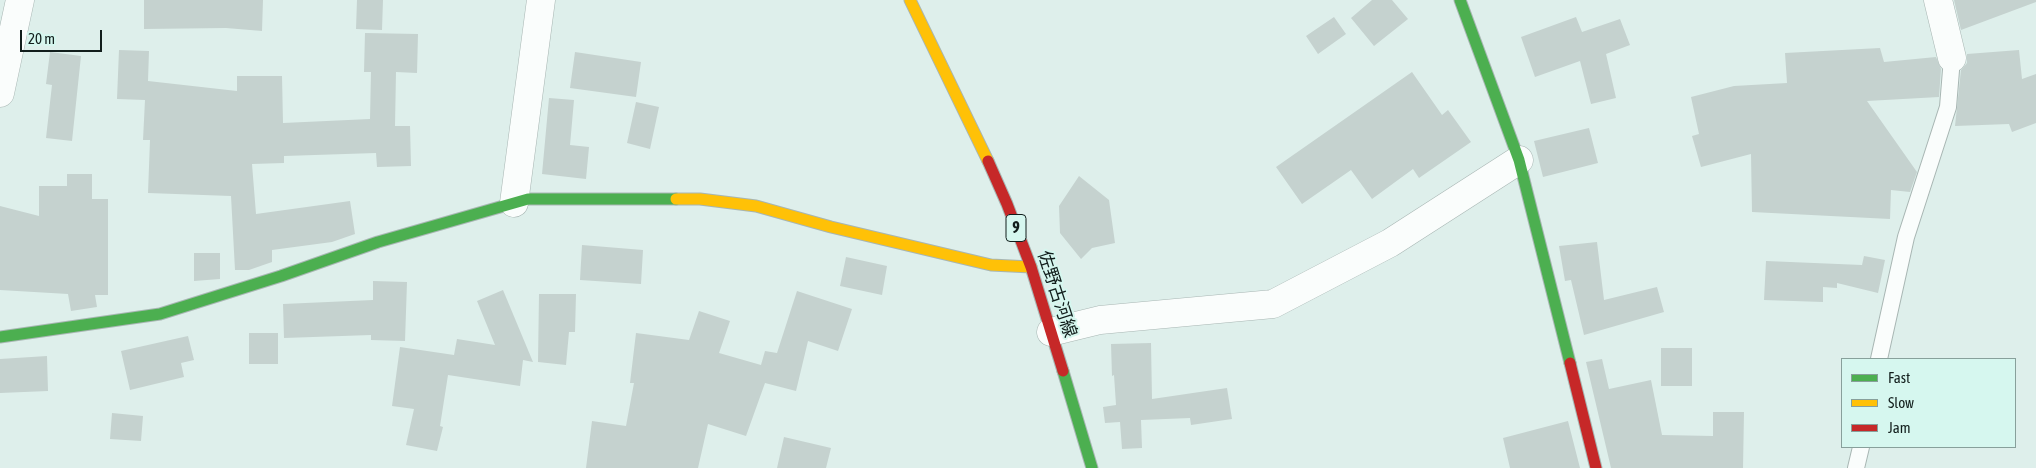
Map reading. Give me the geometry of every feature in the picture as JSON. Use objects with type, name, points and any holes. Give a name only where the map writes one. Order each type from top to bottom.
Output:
[{"type":"street","points":[[0,93],[5,50],[20,0]]},
{"type":"street","points":[[514,203],[541,0]]},
{"type":"street","name":"佐野古河線","points":[[910,0],[976,134],[1007,204],[1051,332],[1092,468]]},
{"type":"street","points":[[1460,0],[1519,160],[1596,468]]},
{"type":"street","points":[[1938,0],[1952,58]]},
{"type":"street","points":[[1051,332],[1100,320],[1273,304],[1390,243],[1519,160]]},
{"type":"street","points":[[0,337],[160,314],[281,276],[378,242],[528,199],[700,199],[756,206],[831,227],[991,265],[1030,267]]},
{"type":"lane","points":[[1879,358],[1906,237],[1948,107],[1952,58]]},
{"type":"lane","points":[[1856,468],[1861,448]]},
{"type":"building","points":[[144,0],[263,0],[262,31],[226,28],[144,29]]},
{"type":"building","points":[[357,0],[383,0],[382,30],[356,29]]},
{"type":"building","points":[[1372,0],[1392,0],[1408,19],[1374,46],[1351,18]]},
{"type":"building","points":[[1954,0],[2036,0],[2036,2],[1961,30]]},
{"type":"building","points":[[1334,17],[1346,34],[1318,54],[1306,36]]},
{"type":"building","points":[[1576,17],[1582,32],[1620,19],[1630,45],[1606,54],[1616,98],[1591,104],[1580,61],[1535,77],[1521,37]]},
{"type":"building","points":[[365,33],[418,34],[417,73],[396,72],[395,126],[410,126],[411,166],[377,167],[376,153],[284,156],[284,163],[252,164],[256,214],[350,201],[355,234],[332,242],[272,250],[272,262],[249,270],[235,270],[231,196],[148,193],[150,140],[143,140],[145,100],[117,99],[119,50],[149,51],[148,81],[237,91],[237,76],[282,76],[283,123],[370,119],[371,72],[364,72]]},
{"type":"building","points":[[1880,48],[1884,62],[1936,57],[1941,69],[1939,97],[1867,101],[1917,172],[1910,192],[1891,190],[1890,219],[1752,212],[1751,154],[1701,167],[1692,136],[1699,134],[1691,97],[1734,86],[1787,83],[1785,53]]},
{"type":"building","points":[[2019,50],[2022,79],[2036,74],[2036,123],[2012,132],[2009,124],[1955,126],[1961,70],[1967,63],[1967,54]]},
{"type":"building","points":[[50,52],[81,56],[72,141],[46,138],[52,85],[46,84]]},
{"type":"building","points":[[575,52],[641,62],[636,97],[570,88]]},
{"type":"building","points":[[1412,72],[1442,115],[1448,110],[1471,142],[1419,178],[1413,169],[1372,199],[1351,170],[1302,204],[1276,167]]},
{"type":"building","points":[[549,98],[574,100],[570,145],[589,147],[586,179],[542,174]]},
{"type":"building","points":[[636,102],[659,107],[650,149],[627,143]]},
{"type":"building","points":[[1589,128],[1598,163],[1543,177],[1534,141]]},
{"type":"building","points":[[67,174],[92,174],[92,199],[108,199],[108,295],[95,295],[97,307],[71,311],[68,294],[0,290],[0,206],[39,216],[39,186],[67,186]]},
{"type":"building","points":[[1079,176],[1109,200],[1115,243],[1092,248],[1081,259],[1060,233],[1059,206]]},
{"type":"building","points":[[1597,242],[1604,300],[1657,287],[1664,312],[1584,335],[1571,280],[1565,281],[1559,246]]},
{"type":"building","points":[[582,245],[643,250],[641,284],[580,280]]},
{"type":"building","points":[[194,253],[220,253],[220,279],[194,281]]},
{"type":"building","points":[[1864,256],[1885,260],[1878,293],[1837,283],[1837,288],[1823,287],[1823,302],[1764,300],[1766,261],[1862,265]]},
{"type":"building","points":[[846,257],[887,266],[882,295],[840,286]]},
{"type":"building","points":[[373,281],[407,282],[405,341],[371,340],[371,335],[284,338],[283,304],[373,300]]},
{"type":"building","points":[[503,290],[533,362],[523,360],[520,386],[448,375],[440,426],[443,427],[437,451],[406,445],[414,409],[392,406],[400,347],[454,355],[457,339],[495,345],[477,301]]},
{"type":"building","points":[[797,291],[852,309],[838,351],[808,341],[796,391],[765,383],[746,436],[708,424],[698,468],[586,468],[592,421],[626,426],[634,383],[630,383],[636,333],[689,340],[699,311],[730,321],[719,353],[761,365],[765,351],[777,353]]},
{"type":"building","points":[[539,294],[576,294],[575,332],[569,332],[566,365],[538,362]]},
{"type":"building","points":[[249,333],[278,333],[278,364],[249,364]]},
{"type":"building","points":[[188,336],[194,360],[181,363],[184,377],[130,390],[121,351]]},
{"type":"building","points":[[1151,343],[1152,399],[1227,388],[1232,419],[1191,425],[1190,418],[1141,420],[1142,448],[1122,449],[1120,422],[1105,423],[1103,407],[1116,405],[1114,375],[1112,376],[1111,344]]},
{"type":"building","points":[[1661,348],[1692,348],[1692,386],[1661,386]]},
{"type":"building","points":[[47,356],[48,391],[0,393],[0,359]]},
{"type":"building","points":[[1602,359],[1609,389],[1651,380],[1662,435],[1713,436],[1713,412],[1744,412],[1743,468],[1611,468],[1586,362]]},
{"type":"building","points":[[112,413],[143,416],[141,441],[110,439]]},
{"type":"building","points":[[1568,421],[1580,468],[1510,468],[1503,438]]},
{"type":"building","points":[[784,437],[831,448],[826,468],[777,468]]},
{"type":"traffic: fast","points":[[1460,0],[1519,160],[1570,363]]},
{"type":"traffic: fast","points":[[0,337],[160,314],[281,276],[378,242],[528,199],[676,199]]},
{"type":"traffic: fast","points":[[1063,371],[1092,468]]},
{"type":"traffic: slow","points":[[910,0],[988,161]]},
{"type":"traffic: slow","points":[[676,199],[700,199],[756,206],[831,227],[991,265],[1031,267]]},
{"type":"traffic: jam","points":[[988,161],[1031,267],[1063,371]]},
{"type":"traffic: jam","points":[[1570,363],[1596,468]]}]
